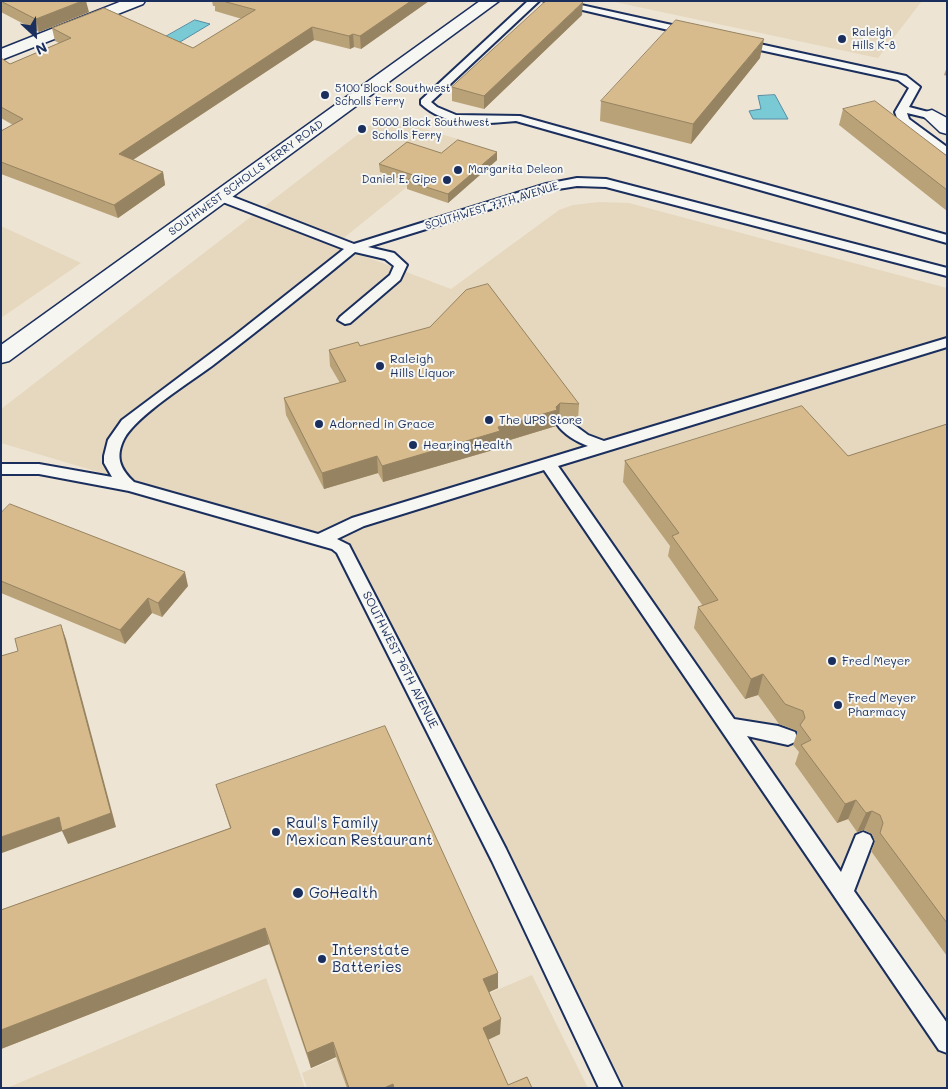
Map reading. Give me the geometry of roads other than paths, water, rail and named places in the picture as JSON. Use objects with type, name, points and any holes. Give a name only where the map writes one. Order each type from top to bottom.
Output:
[{"type":"main road","points":[[1,55],[137,1]]},
{"type":"main road","name":"SOUTHWEST SCHOLLS FERRY ROAD","points":[[1,356],[219,196],[491,1]]},
{"type":"main road","points":[[1,37],[20,48]]},
{"type":"lane","points":[[534,1],[425,102],[432,110],[475,122],[516,118],[947,239]]},
{"type":"lane","points":[[548,1],[704,35]]},
{"type":"lane","points":[[732,41],[902,78],[915,87],[901,112],[904,121],[947,153]]},
{"type":"lane","points":[[903,110],[939,122]]},
{"type":"lane","name":"SOUTHWEST 77TH AVENUE","points":[[353,248],[550,187],[577,182],[606,183],[947,272]]},
{"type":"lane","points":[[219,196],[353,248],[389,256],[401,265],[395,277],[345,320]]},
{"type":"lane","points":[[129,486],[118,478],[111,467],[111,452],[116,438],[126,423],[239,339],[353,248]]},
{"type":"lane","points":[[320,540],[358,522],[947,342]]},
{"type":"lane","points":[[564,424],[583,439],[604,447]]},
{"type":"lane","points":[[548,464],[947,1042]]},
{"type":"lane","name":"SOUTHWEST 76TH AVENUE","points":[[1,469],[39,469],[129,486],[337,544],[344,549],[499,855],[611,1088]]},
{"type":"lane","points":[[730,726],[778,734],[788,738]]},
{"type":"lane","points":[[844,891],[863,840]]},
{"type":"water","points":[[195,20],[210,24],[180,42],[165,37]]},
{"type":"water","points":[[775,95],[788,119],[753,119],[749,111],[761,109],[758,96]]},
{"type":"place","name":"Raleigh Hills K-8","points":[[842,39]]},
{"type":"place","name":"5100 Block Southwest Scholls Ferry","points":[[325,95]]},
{"type":"place","name":"5000 Block Southwest Scholls Ferry","points":[[362,129]]},
{"type":"place","name":"Margarita Deleon","points":[[458,170]]},
{"type":"place","name":"Daniel E. Gipe","points":[[447,180]]},
{"type":"place","name":"Raleigh Hills Liquor","points":[[380,366]]},
{"type":"place","name":"The UPS Store","points":[[489,420]]},
{"type":"place","name":"Adorned in Grace","points":[[319,424]]},
{"type":"place","name":"Hearing Health","points":[[413,445]]},
{"type":"place","name":"Fred Meyer","points":[[832,661]]},
{"type":"place","name":"Fred Meyer Pharmacy","points":[[838,705]]},
{"type":"place","name":"Raul's Family Mexican Restaurant","points":[[276,832]]},
{"type":"place","name":"GoHealth","points":[[298,893]]},
{"type":"place","name":"Interstate Batteries","points":[[322,959]]}]
